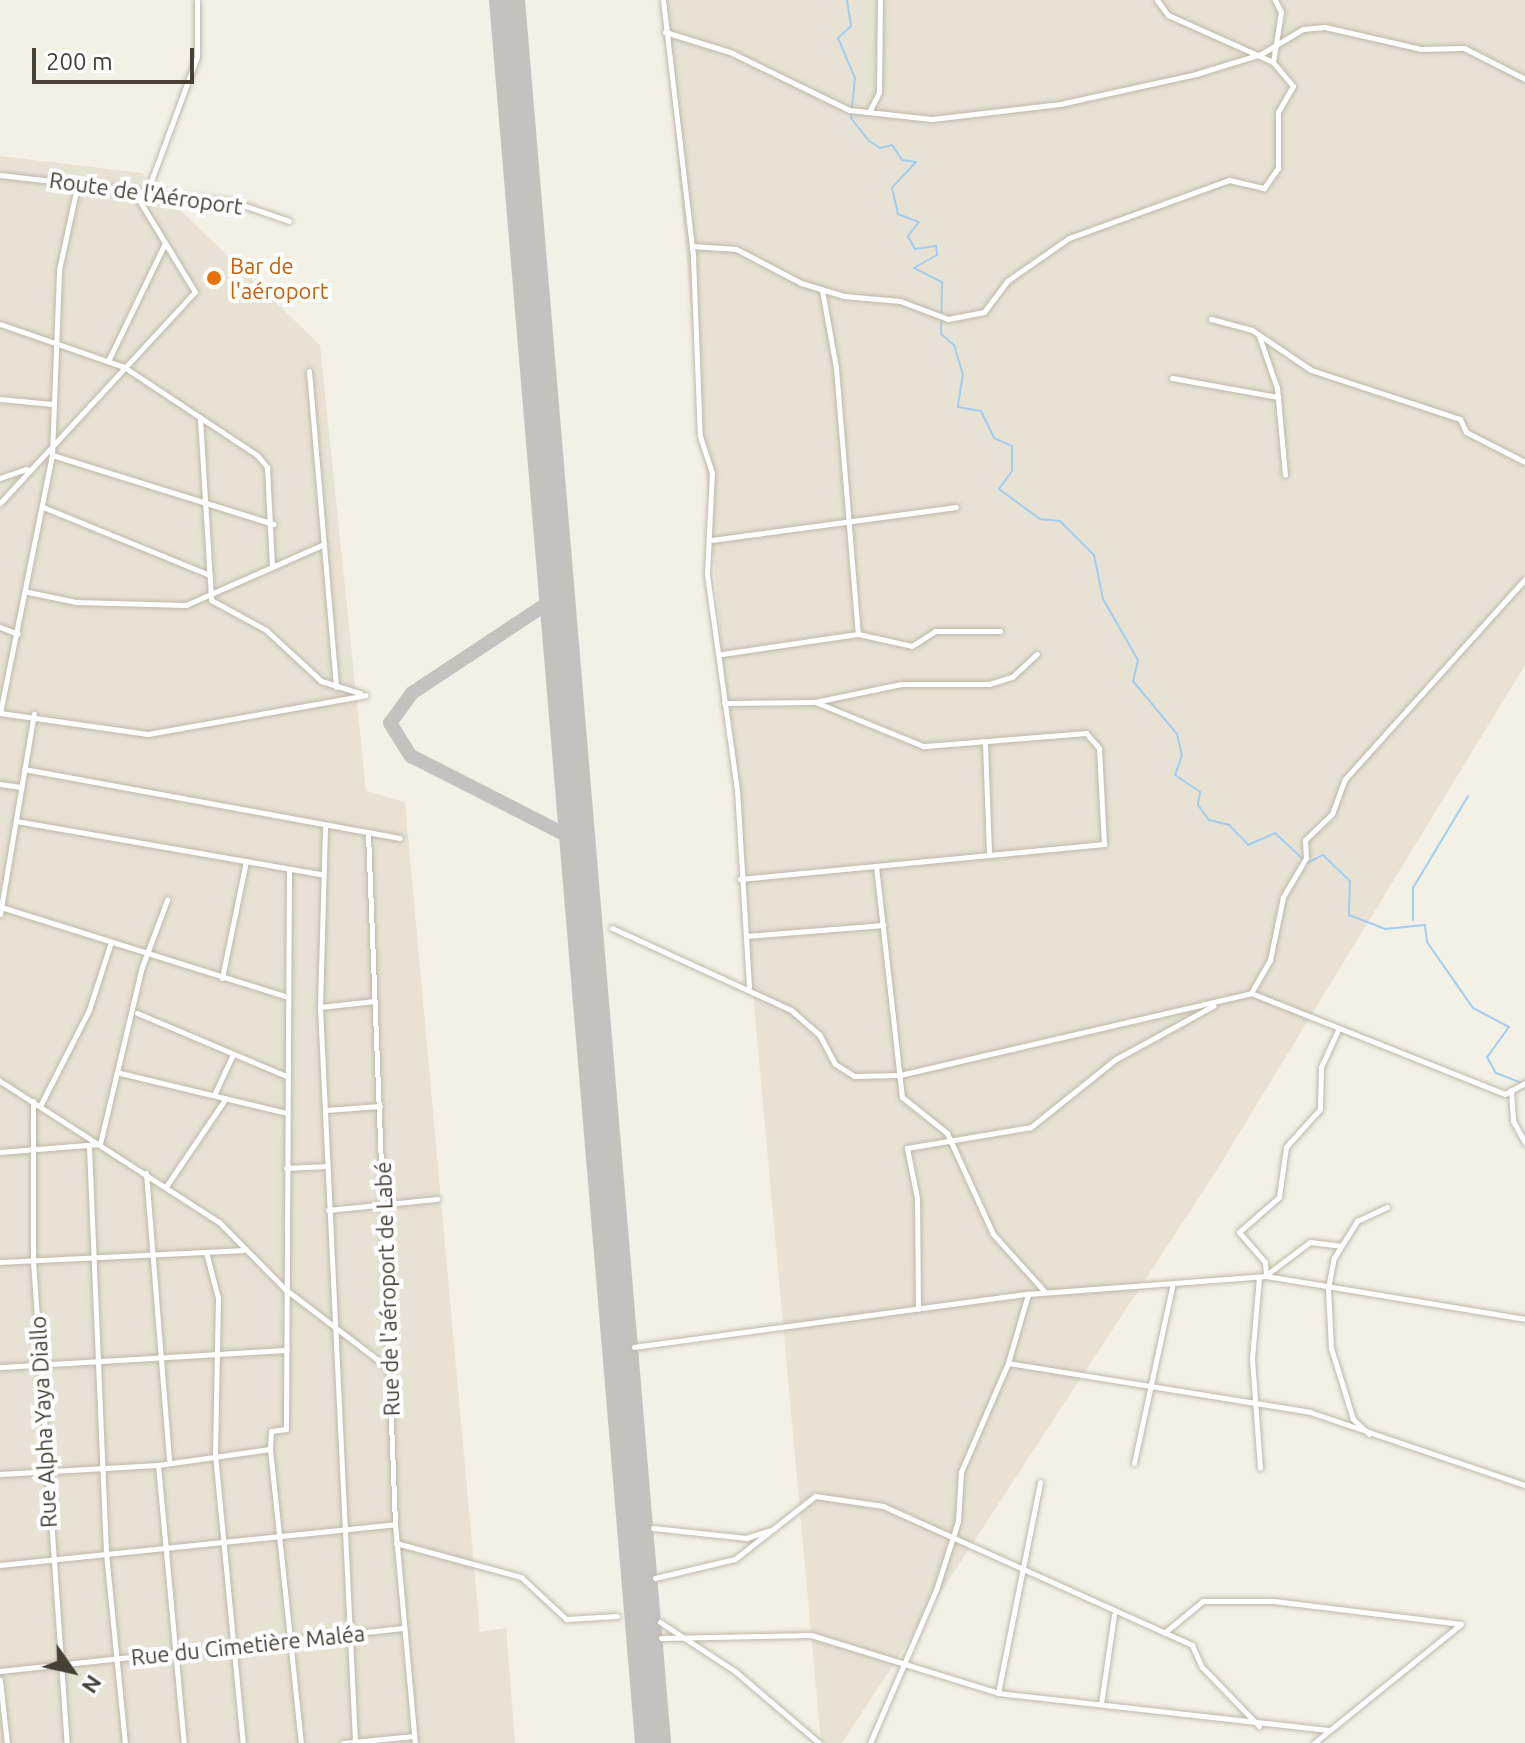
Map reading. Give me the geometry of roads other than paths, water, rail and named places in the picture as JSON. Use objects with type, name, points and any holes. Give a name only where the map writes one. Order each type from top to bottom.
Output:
[{"type":"street","points":[[147,192],[197,57],[197,0]]},
{"type":"street","points":[[663,0],[692,246],[712,540],[707,574],[722,654],[749,987]]},
{"type":"street","points":[[869,113],[879,92],[880,0]]},
{"type":"street","points":[[692,246],[736,249],[822,290],[941,316],[984,312],[1007,281],[1069,238],[1113,218],[1229,180],[1264,188],[1278,168],[1278,112],[1293,86],[1273,62],[1168,15],[1157,0]]},
{"type":"street","points":[[1273,62],[1281,12],[1275,0]]},
{"type":"street","points":[[665,32],[730,52],[852,111],[932,119],[1060,104],[1257,55],[1276,43],[1325,27],[1430,50],[1464,48],[1522,77],[1525,66]]},
{"type":"street","name":"Route de l'Aéroport","points":[[0,175],[234,202],[289,221]]},
{"type":"street","points":[[78,182],[52,343],[52,455],[28,592],[3,686],[0,713],[34,714],[148,734],[366,695],[336,687],[266,630],[211,600]]},
{"type":"street","points":[[0,503],[50,444],[195,292],[133,190]]},
{"type":"street","points":[[109,359],[165,244]]},
{"type":"street","points":[[822,290],[838,384],[845,520],[858,634]]},
{"type":"street","points":[[1211,319],[1259,336],[1311,370],[1460,419],[1466,432],[1525,462]]},
{"type":"street","points":[[0,324],[109,359],[124,367],[200,417],[267,467],[274,524],[272,566]]},
{"type":"street","points":[[1259,336],[1278,397],[1285,475]]},
{"type":"street","points":[[309,371],[336,687]]},
{"type":"street","points":[[1172,378],[1278,397]]},
{"type":"street","points":[[0,399],[52,404]]},
{"type":"street","points":[[200,417],[211,600]]},
{"type":"street","points":[[52,455],[206,508],[274,524]]},
{"type":"street","points":[[0,478],[28,468]]},
{"type":"street","points":[[43,507],[210,575]]},
{"type":"street","points":[[712,540],[956,507]]},
{"type":"street","points":[[28,592],[76,602],[211,600],[272,566],[322,545]]},
{"type":"street","points":[[1251,993],[1270,960],[1280,905],[1304,860],[1305,840],[1332,814],[1345,779],[1525,579]]},
{"type":"street","points":[[0,627],[18,634]]},
{"type":"street","points":[[722,654],[858,634],[912,646],[935,631],[1000,631]]},
{"type":"street","points":[[724,703],[815,702],[901,684],[989,684],[1012,677],[1037,654]]},
{"type":"street","points":[[740,879],[1101,847],[1108,835],[1094,738],[1071,729],[985,744],[913,744],[815,702]]},
{"type":"street","points":[[0,914],[34,714]]},
{"type":"street","points":[[985,744],[989,855]]},
{"type":"street","points":[[24,769],[325,828],[400,838]]},
{"type":"street","points":[[0,784],[21,787]]},
{"type":"street","points":[[16,821],[321,874]]},
{"type":"street","points":[[325,828],[321,874],[320,1007],[340,1530],[355,1742]]},
{"type":"street","name":"Rue de l'aéroport de Labé","points":[[368,833],[395,1524],[401,1628],[415,1739]]},
{"type":"street","points":[[222,978],[246,861]]},
{"type":"street","points":[[876,866],[905,1102],[953,1143],[993,1234],[1045,1292]]},
{"type":"street","points":[[0,868],[8,868]]},
{"type":"street","points":[[289,869],[286,1429],[271,1431],[270,1449],[301,1743]]},
{"type":"street","points":[[100,1144],[137,1013],[146,956],[167,900]]},
{"type":"street","points":[[1,907],[110,945],[288,997]]},
{"type":"street","points":[[746,936],[884,925]]},
{"type":"street","points":[[612,928],[749,987],[802,1017],[845,1073],[900,1075],[985,1050],[1215,1004],[1251,993],[1338,1030],[1511,1090],[1525,1083]]},
{"type":"street","points":[[40,1106],[89,1010],[110,945]]},
{"type":"street","points":[[320,1007],[375,1001]]},
{"type":"street","points":[[918,1309],[917,1198],[907,1148],[953,1143],[1046,1119],[1116,1059],[1215,1004]]},
{"type":"street","points":[[137,1013],[286,1076]]},
{"type":"street","points":[[1260,1468],[1259,1404],[1252,1359],[1265,1262],[1239,1232],[1279,1197],[1286,1147],[1320,1109],[1321,1067],[1338,1030]]},
{"type":"street","points":[[214,1095],[233,1054]]},
{"type":"street","points":[[120,1073],[287,1113]]},
{"type":"street","points":[[0,1081],[167,1185],[219,1222],[243,1250],[285,1289],[391,1370]]},
{"type":"street","points":[[1511,1090],[1513,1121],[1525,1143]]},
{"type":"street","points":[[167,1185],[226,1098]]},
{"type":"street","name":"Rue Alpha Yaya Diallo","points":[[33,1101],[30,1151],[33,1261],[50,1560],[67,1743]]},
{"type":"street","points":[[326,1110],[380,1106]]},
{"type":"street","points":[[0,1152],[100,1144]]},
{"type":"street","points":[[89,1147],[106,1468],[106,1553],[125,1743]]},
{"type":"street","points":[[286,1168],[327,1166]]},
{"type":"street","points":[[146,1172],[169,1459]]},
{"type":"street","points":[[328,1210],[385,1207],[437,1199]]},
{"type":"street","points":[[1371,1436],[1353,1419],[1331,1348],[1328,1288],[1341,1246],[1357,1221],[1387,1207]]},
{"type":"street","points":[[1263,1277],[1310,1242],[1341,1246]]},
{"type":"street","points":[[0,1262],[243,1250]]},
{"type":"street","points":[[206,1252],[221,1354],[215,1454],[243,1743]]},
{"type":"street","points":[[634,1347],[1045,1292],[1263,1277],[1525,1319]]},
{"type":"street","points":[[1134,1463],[1173,1283]]},
{"type":"street","points":[[870,1743],[954,1539],[961,1472],[1008,1363],[1028,1294]]},
{"type":"street","points":[[0,1367],[286,1350]]},
{"type":"street","points":[[1008,1363],[1310,1412],[1371,1436],[1525,1485]]},
{"type":"street","points":[[0,1474],[158,1465],[169,1459],[270,1449]]},
{"type":"street","points":[[158,1465],[184,1743]]},
{"type":"street","points":[[998,1693],[1019,1573],[1038,1519],[1040,1482]]},
{"type":"street","points":[[655,1578],[725,1564],[779,1527],[815,1496],[883,1506],[1019,1573],[1192,1645],[1202,1667],[1259,1726]]},
{"type":"street","points":[[0,1565],[395,1524]]},
{"type":"street","points":[[653,1528],[746,1538],[779,1527]]},
{"type":"street","points":[[396,1543],[521,1577],[566,1619],[617,1616]]},
{"type":"street","points":[[1163,1634],[1203,1601],[1274,1601],[1461,1624],[1314,1743]]},
{"type":"street","points":[[1101,1704],[1114,1615]]},
{"type":"street","points":[[660,1622],[676,1636],[736,1672],[819,1743]]},
{"type":"street","name":"Rue du Cimetière Maléa","points":[[0,1671],[401,1628]]},
{"type":"street","points":[[661,1638],[811,1635],[902,1666],[998,1693],[1209,1712],[1259,1726],[1328,1730]]},
{"type":"street","points":[[0,1680],[7,1743]]},
{"type":"street","points":[[343,1743],[415,1739]]},
{"type":"waterway","points":[[847,0],[851,26],[838,38],[855,78],[851,118],[869,141],[880,148],[892,145],[902,160],[916,162],[892,188],[898,214],[919,222],[908,236],[915,249],[936,246],[937,255],[914,268],[942,282],[941,334],[954,345],[963,374],[958,407],[981,411],[994,438],[1012,446],[1012,471],[999,489],[1040,519],[1060,521],[1094,555],[1103,599],[1138,660],[1133,681],[1177,734],[1182,755],[1175,775],[1200,792],[1198,805],[1209,820],[1229,825],[1248,845],[1275,833],[1302,858]]},
{"type":"waterway","points":[[1413,920],[1413,888],[1468,796]]},
{"type":"waterway","points":[[1307,863],[1323,855],[1350,881],[1349,915],[1385,929],[1425,925],[1427,942],[1473,1008],[1509,1027],[1487,1057],[1496,1073],[1520,1082]]},
{"type":"place","name":"Bar de l'aéroport","points":[[214,278]]}]
